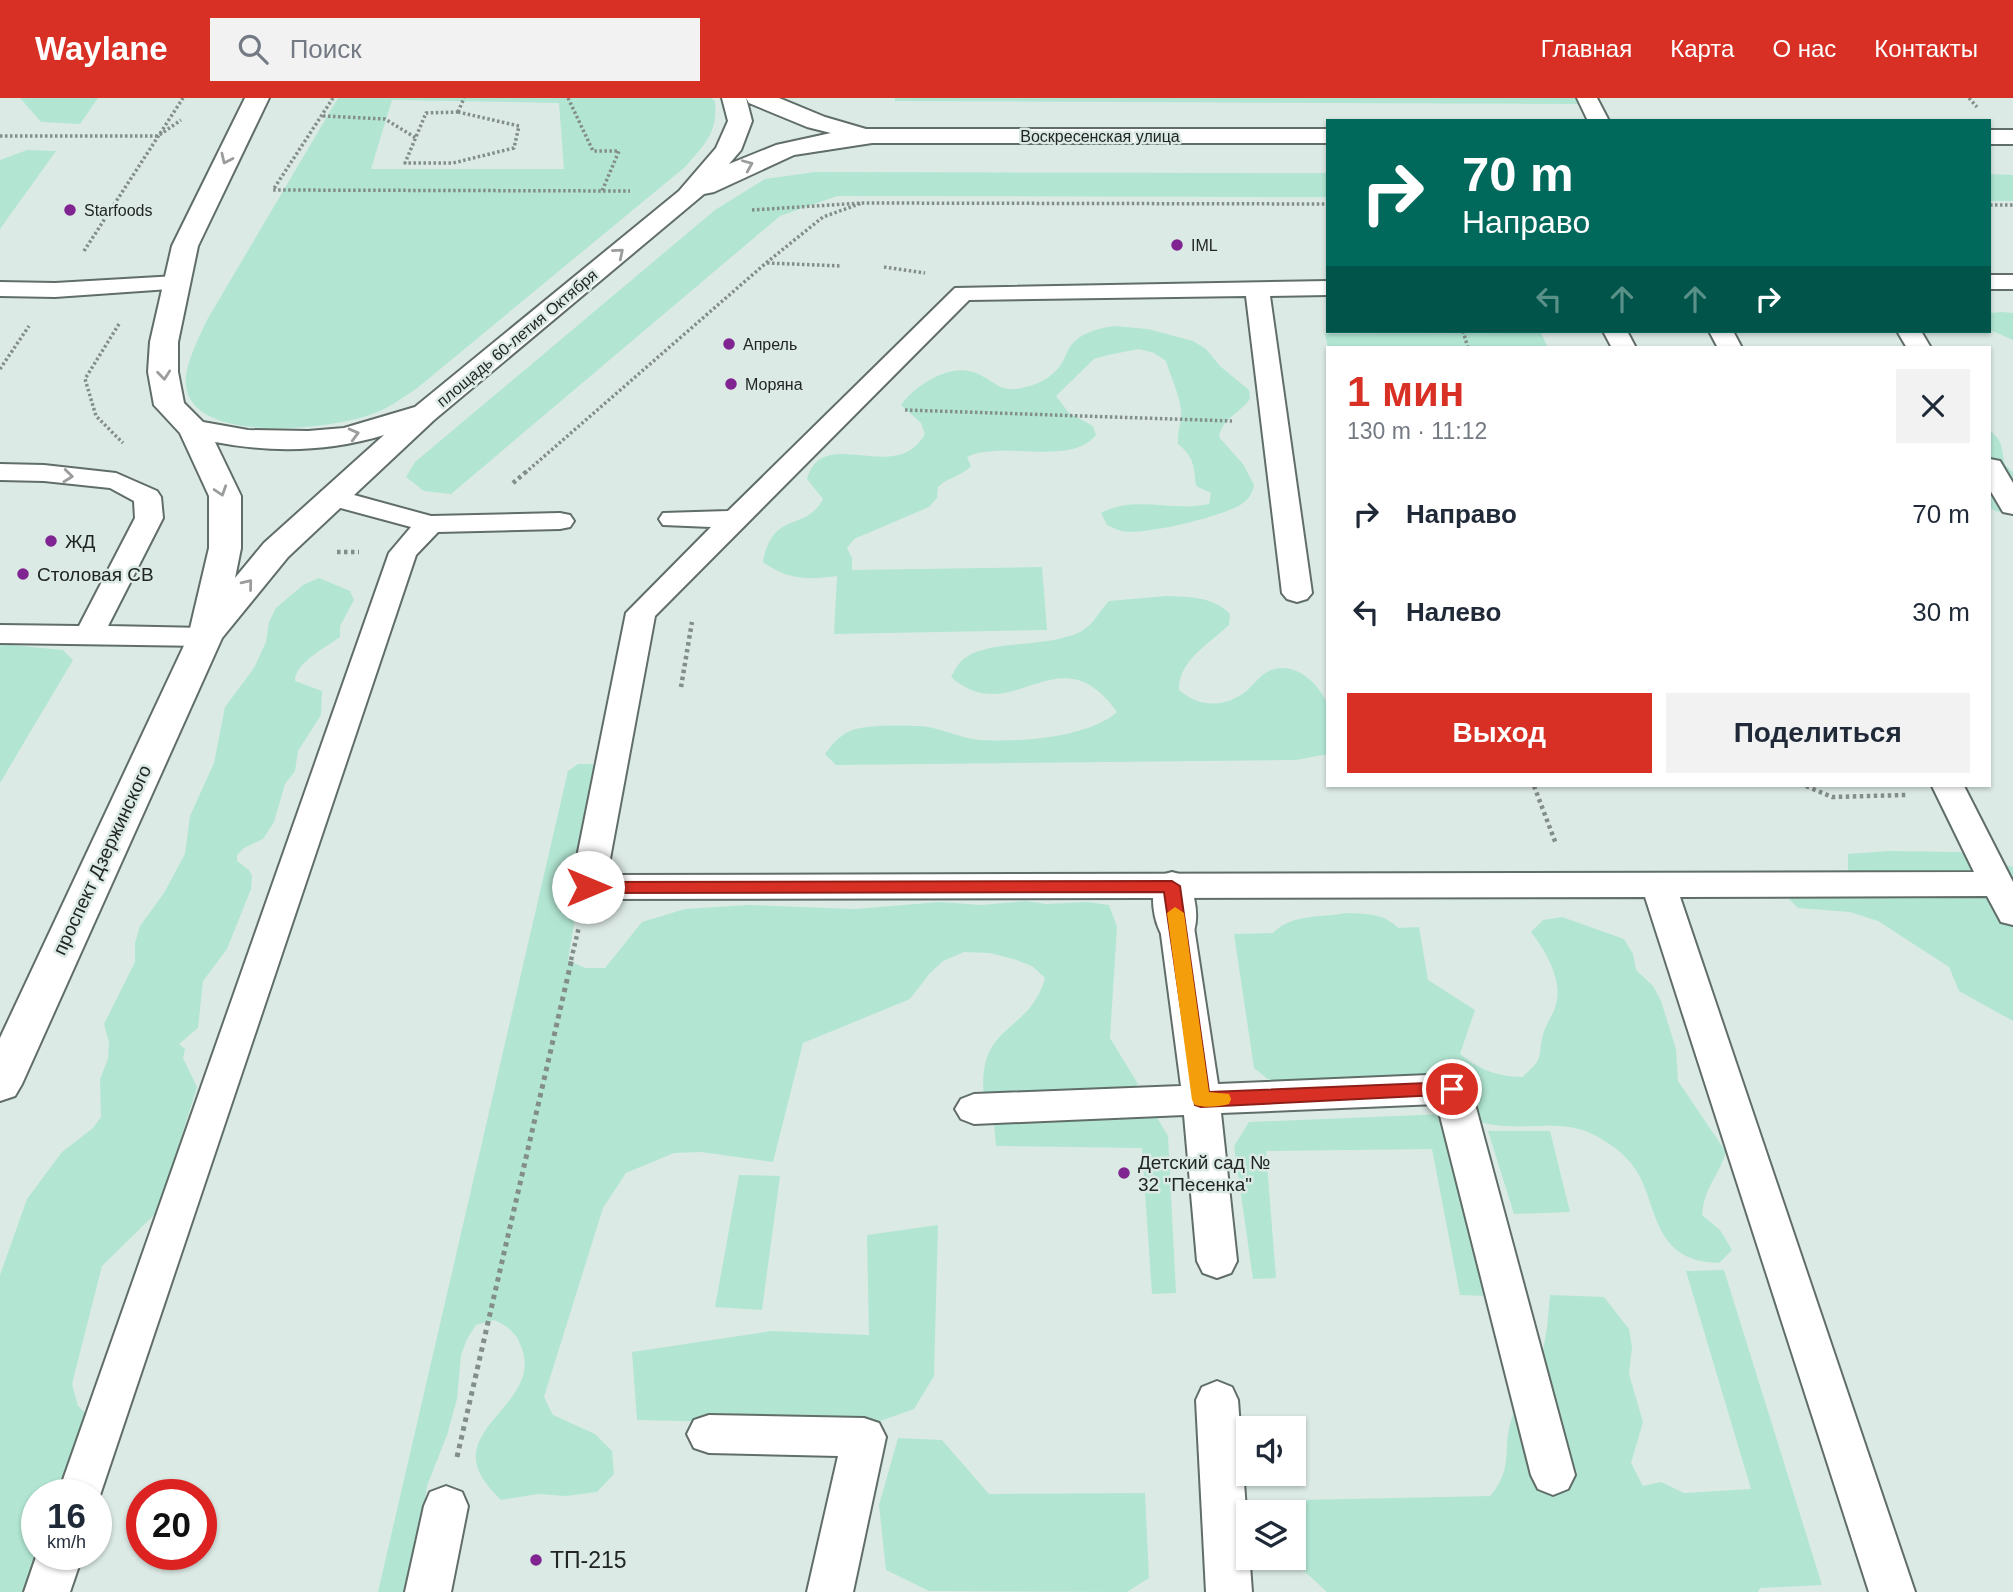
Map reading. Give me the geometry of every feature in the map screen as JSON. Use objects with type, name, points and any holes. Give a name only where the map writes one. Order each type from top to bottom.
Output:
[{"type":"main road","points":[[205,637],[225,548],[225,496],[193,429],[169,405],[163,372],[164,342],[185,246],[257,98]]},
{"type":"main road","name":"площадь 60-летия Октября","points":[[193,429],[248,439],[308,440],[346,437],[426,414],[688,197],[728,150],[740,121],[734,98]]},
{"type":"main road","name":"Воскресенская улица","points":[[758,98],[816,122],[872,136]]},
{"type":"main road","name":"Воскресенская улица","points":[[688,197],[742,167],[785,150],[872,136],[1326,136]]},
{"type":"main road","points":[[1991,137],[2013,137]]},
{"type":"main road","points":[[205,637],[276,550],[426,414]]},
{"type":"main road","name":"проспект Дзержинского","points":[[0,1084],[205,637]]},
{"type":"main road","points":[[1172,886],[1177,927]]},
{"type":"lane","points":[[1587,98],[1598,119]]},
{"type":"lane","points":[[1991,282],[2013,282]]},
{"type":"lane","points":[[0,289],[55,290],[176,283]]},
{"type":"lane","points":[[1326,288],[964,293],[641,613],[588,887],[1659,886],[2005,898],[1950,789]]},
{"type":"lane","points":[[1257,289],[1297,593]]},
{"type":"lane","points":[[1991,469],[2013,506]]},
{"type":"lane","points":[[0,472],[44,473],[117,481],[147,497],[149,518],[89,635]]},
{"type":"lane","points":[[332,497],[430,524],[468,521],[560,521]]},
{"type":"lane","points":[[673,519],[734,519]]},
{"type":"lane","points":[[85,1479],[403,553],[430,524]]},
{"type":"lane","points":[[0,634],[205,637]]},
{"type":"lane","points":[[1659,886],[1892,1592]]},
{"type":"lane","points":[[1177,927],[1201,1100],[1217,1261]]},
{"type":"lane","points":[[974,1109],[1452,1089],[1553,1475]]},
{"type":"lane","points":[[1217,1399],[1229,1592]]},
{"type":"lane","points":[[709,1434],[864,1437],[830,1592]]},
{"type":"lane","points":[[428,1592],[446,1506]]},
{"type":"lane","points":[[47,1592],[55,1570]]},
{"type":"path","points":[[78,259],[183,98]]},
{"type":"path","points":[[333,98],[273,190],[638,191]]},
{"type":"path","points":[[458,112],[464,98]]},
{"type":"path","points":[[568,98],[593,151],[619,151],[602,191]]},
{"type":"path","points":[[458,112],[519,126],[514,148],[453,163],[405,163],[426,113],[458,112]]},
{"type":"path","points":[[323,116],[385,119],[416,138]]},
{"type":"path","points":[[0,136],[158,136],[181,120]]},
{"type":"path","points":[[747,211],[862,203],[1326,204]]},
{"type":"path","points":[[468,521],[766,263],[823,217],[862,203]]},
{"type":"path","points":[[1991,205],[2013,205]]},
{"type":"path","points":[[766,263],[842,267]]},
{"type":"path","points":[[847,408],[1275,423]]},
{"type":"path","points":[[329,552],[403,553]]},
{"type":"path","points":[[1534,787],[1572,886]]},
{"type":"path","points":[[1808,787],[1832,797],[1950,789]]},
{"type":"path","points":[[446,1506],[588,887]]},
{"type":"green space","points":[[20,98],[98,98],[80,124],[41,122]]},
{"type":"green space","points":[[338,98],[711,98],[715,101],[714,122],[709,137],[685,167],[416,389],[381,410],[351,420],[298,428],[241,426],[216,419],[197,408],[187,391],[186,382],[192,354],[207,320]],"holes":[[[392,100],[559,103],[564,169],[371,169]]]},
{"type":"green space","points":[[895,98],[1575,98],[1578,104],[895,101]]},
{"type":"green space","points":[[27,150],[56,151],[0,229],[0,160]]},
{"type":"green space","points":[[815,172],[1326,173],[1326,197],[837,196],[780,216],[451,494],[424,491],[406,477],[415,462],[715,210],[765,179]]},
{"type":"green space","points":[[1991,174],[2013,175],[2013,201],[1991,201]]},
{"type":"green space","points":[[1991,313],[2013,313],[2013,340],[1991,330]]},
{"type":"green space","points":[[1115,326],[1148,329],[1193,341],[1206,349],[1220,366],[1249,390],[1250,399],[1227,421],[1219,437],[1243,464],[1254,485],[1243,503],[1203,519],[1147,531],[1120,531],[1107,525],[1101,513],[1113,508],[1140,504],[1209,504],[1211,493],[1196,486],[1192,462],[1178,444],[1181,410],[1166,361],[1154,353],[1139,349],[1094,359],[1056,396],[1069,413],[1093,426],[1096,435],[1084,444],[1070,450],[1053,452],[998,451],[967,457],[971,466],[938,487],[937,498],[929,507],[854,539],[847,548],[852,558],[852,570],[1042,567],[1047,630],[834,634],[837,576],[798,577],[781,572],[763,562],[774,535],[807,516],[823,499],[807,479],[815,463],[828,456],[896,456],[912,449],[925,434],[921,423],[901,405],[924,383],[945,373],[966,370],[1004,388],[1017,389],[1032,385],[1043,381],[1057,370],[1071,345],[1079,338],[1094,330]]},
{"type":"green space","points":[[1541,333],[1547,346],[1328,346],[1325,334]]},
{"type":"green space","points":[[1991,432],[2000,442],[2005,465],[2013,472],[2013,514],[1991,508]]},
{"type":"green space","points":[[319,578],[350,591],[354,600],[340,626],[340,637],[312,656],[296,674],[295,681],[322,691],[321,715],[298,751],[295,771],[285,784],[274,822],[263,839],[244,848],[237,855],[237,861],[249,870],[252,876],[251,889],[227,949],[203,981],[198,1028],[179,1044],[185,1049],[183,1058],[197,1087],[158,1211],[102,1266],[72,1384],[78,1406],[93,1420],[73,1479],[21,1479],[21,1570],[43,1570],[35,1592],[0,1592],[0,1275],[27,1199],[62,1152],[93,1128],[101,1117],[100,1079],[108,1059],[109,1042],[104,1024],[135,962],[135,943],[140,926],[164,893],[185,854],[190,816],[214,763],[225,707],[254,668],[266,642],[269,622],[276,608],[303,585]]},
{"type":"green space","points":[[1166,596],[1192,597],[1223,608],[1230,614],[1229,625],[1189,661],[1180,680],[1179,690],[1194,700],[1219,703],[1244,693],[1269,671],[1287,668],[1296,671],[1312,681],[1326,700],[1326,754],[1296,760],[836,765],[825,754],[844,734],[855,729],[921,726],[974,739],[1014,740],[1071,733],[1104,721],[1117,712],[1095,689],[1075,679],[1055,679],[995,694],[974,691],[951,677],[962,660],[979,651],[1052,640],[1080,632],[1093,622],[1109,601]]},
{"type":"green space","points":[[0,644],[63,650],[73,660],[0,783]]},
{"type":"green space","points":[[578,764],[592,764],[600,770],[568,960],[585,968],[605,968],[642,922],[685,909],[749,905],[854,909],[940,902],[981,905],[1026,901],[1109,905],[1117,927],[1110,1038],[1138,1084],[1125,1095],[984,1097],[984,1073],[988,1055],[996,1042],[1028,1010],[1038,996],[1045,978],[1032,966],[990,953],[964,952],[943,961],[910,999],[803,1043],[773,1162],[701,1152],[674,1153],[626,1173],[603,1208],[544,1397],[553,1415],[595,1434],[612,1451],[614,1474],[597,1492],[566,1496],[538,1494],[501,1500],[496,1495],[477,1467],[476,1454],[479,1441],[515,1392],[525,1365],[520,1343],[508,1328],[494,1320],[476,1325],[461,1355],[457,1399],[447,1435],[427,1486],[410,1592],[378,1592],[568,771]]},
{"type":"green space","points":[[1888,851],[1959,852],[2013,867],[2013,1021],[1959,991],[1949,967],[1878,921],[1850,912],[1798,908],[1780,890],[1848,872],[1848,854]]},
{"type":"green space","points":[[1347,913],[1381,917],[1398,928],[1419,927],[1428,980],[1475,1010],[1460,1054],[1496,1074],[1522,1077],[1539,1059],[1542,1038],[1558,995],[1555,975],[1542,947],[1531,932],[1543,920],[1562,917],[1624,939],[1633,954],[1636,970],[1653,986],[1661,1001],[1676,1049],[1678,1081],[1726,1152],[1706,1196],[1702,1215],[1720,1230],[1732,1250],[1719,1263],[1696,1260],[1671,1245],[1658,1224],[1640,1177],[1631,1164],[1612,1146],[1582,1130],[1555,1126],[1495,1125],[1459,1114],[1426,1097],[1278,1087],[1254,1068],[1234,934],[1273,933],[1298,919]]},
{"type":"green space","points":[[1155,1114],[1168,1136],[1176,1293],[1152,1294],[1142,1148],[996,1146],[994,1123]]},
{"type":"green space","points":[[1446,1114],[1488,1296],[1460,1295],[1432,1149],[1266,1151],[1276,1278],[1253,1279],[1234,1146],[1249,1122]]},
{"type":"green space","points":[[1488,1131],[1550,1131],[1570,1212],[1514,1214]]},
{"type":"green space","points":[[739,1175],[780,1176],[762,1310],[715,1307]]},
{"type":"green space","points":[[938,1225],[934,1376],[914,1409],[869,1425],[637,1420],[632,1352],[772,1331],[869,1335],[867,1235]]},
{"type":"green space","points":[[1724,1270],[1822,1585],[1760,1588],[1758,1592],[1327,1592],[1303,1570],[1306,1570],[1306,1500],[1299,1500],[1490,1496],[1503,1475],[1514,1412],[1533,1407],[1550,1295],[1604,1297],[1629,1329],[1632,1347],[1629,1374],[1643,1422],[1631,1463],[1643,1486],[1661,1482],[1684,1493],[1751,1489],[1686,1271]]},
{"type":"green space","points":[[898,1438],[942,1440],[989,1494],[1145,1493],[1149,1578],[1127,1592],[929,1591],[886,1570],[879,1505]]},
{"type":"slow traffic","points":[[1175,913],[1201,1100],[1222,1099]]},
{"type":"place","name":"Starfoods","points":[[70,210]]},
{"type":"place","name":"IML","points":[[1177,245]]},
{"type":"place","name":"Апрель","points":[[729,344]]},
{"type":"place","name":"Моряна","points":[[731,384]]},
{"type":"place","name":"ЖД","points":[[51,541]]},
{"type":"place","name":"Столовая СВ","points":[[23,574]]},
{"type":"place","name":"Детский сад № 32 \"Песенка\"","points":[[1124,1173]]},
{"type":"place","name":"ТП-215","points":[[536,1560]]},
{"type":"route","points":[[588,887],[1172,886],[1201,1100],[1452,1089]]}]
